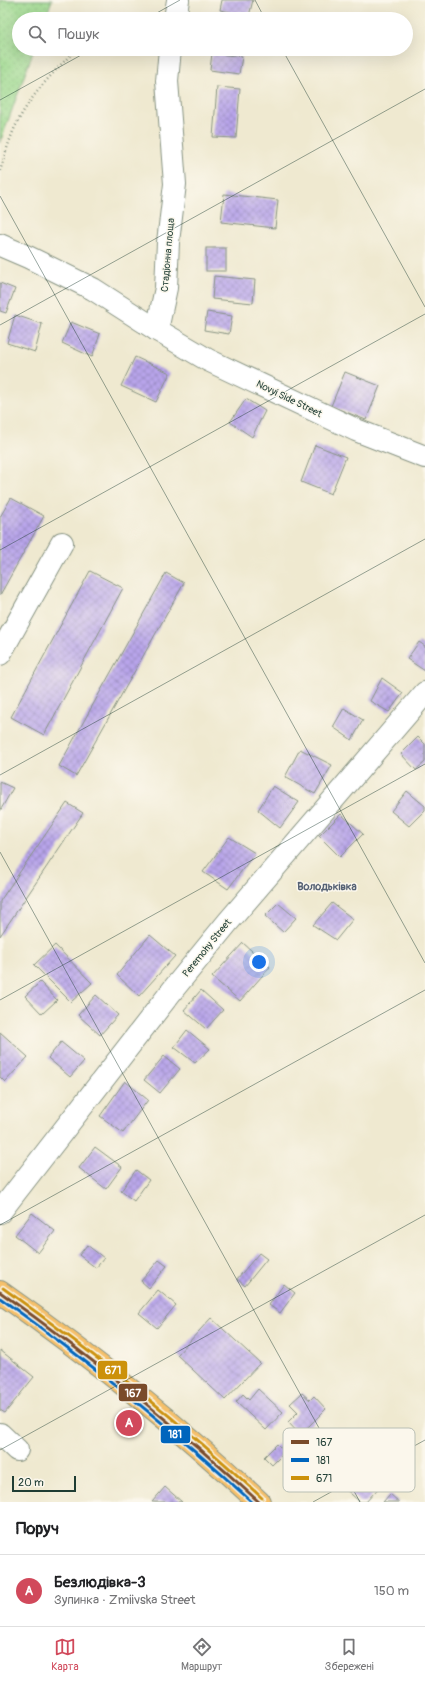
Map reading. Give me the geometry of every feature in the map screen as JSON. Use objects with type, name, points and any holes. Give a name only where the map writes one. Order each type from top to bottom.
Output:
[{"type":"main road","points":[[0,1292],[109,1372],[150,1405],[259,1502]]},
{"type":"street","points":[[176,12],[178,0]]},
{"type":"street","name":"Стадіонна площа","points":[[157,330],[166,288],[168,242],[174,184],[167,81],[169,56]]},
{"type":"street","points":[[0,245],[93,289],[157,330]]},
{"type":"street","name":"Novyi Side Street","points":[[157,330],[208,360],[315,412],[425,457]]},
{"type":"street","points":[[0,654],[62,543]]},
{"type":"street","name":"Peremohy Street","points":[[0,1212],[175,987],[228,922],[425,693]]},
{"type":"street","points":[[0,1434],[17,1450]]},
{"type":"path","points":[[0,171],[17,122],[24,109],[70,56]]},
{"type":"green space","points":[[0,0],[52,0],[48,12],[12,12],[12,56],[31,56],[0,143]]},
{"type":"building","points":[[222,0],[253,0],[250,12],[230,12],[220,10]]},
{"type":"building","points":[[212,56],[242,57],[239,74],[210,70]]},
{"type":"building","points":[[217,87],[240,89],[236,138],[213,137]]},
{"type":"building","points":[[224,194],[278,200],[275,228],[221,222]]},
{"type":"building","points":[[206,248],[226,248],[226,271],[206,271]]},
{"type":"building","points":[[214,276],[255,280],[253,303],[212,299]]},
{"type":"building","points":[[0,283],[15,289],[6,313],[0,311]]},
{"type":"building","points":[[207,312],[232,316],[229,334],[204,330]]},
{"type":"building","points":[[15,315],[42,324],[35,352],[7,343]]},
{"type":"building","points":[[71,322],[100,334],[92,357],[62,343]]},
{"type":"building","points":[[135,357],[170,373],[156,402],[121,386]]},
{"type":"building","points":[[345,372],[380,386],[366,420],[331,406]]},
{"type":"building","points":[[246,399],[265,411],[252,437],[230,422]]},
{"type":"building","points":[[315,445],[346,457],[331,494],[301,482]]},
{"type":"building","points":[[11,498],[44,516],[0,595],[0,517]]},
{"type":"building","points":[[90,571],[123,588],[44,735],[11,717]]},
{"type":"building","points":[[166,573],[184,583],[76,776],[59,766]]},
{"type":"building","points":[[419,642],[425,646],[425,671],[407,659]]},
{"type":"building","points":[[382,678],[403,693],[389,712],[370,701]]},
{"type":"building","points":[[344,708],[363,720],[352,740],[333,727]]},
{"type":"building","points":[[418,737],[425,744],[425,762],[416,770],[401,754]]},
{"type":"building","points":[[300,749],[332,765],[315,794],[285,777]]},
{"type":"building","points":[[0,782],[13,788],[0,811]]},
{"type":"building","points":[[273,786],[299,802],[280,828],[258,810]]},
{"type":"building","points":[[407,791],[425,806],[425,810],[409,826],[391,811]]},
{"type":"building","points":[[67,803],[83,813],[0,936],[0,901]]},
{"type":"building","points":[[341,814],[363,834],[340,857],[319,836]]},
{"type":"building","points":[[229,837],[255,853],[228,889],[203,872]]},
{"type":"building","points":[[278,903],[296,918],[283,932],[265,916]]},
{"type":"building","points":[[332,903],[353,919],[336,940],[313,925]]},
{"type":"building","points":[[150,935],[175,956],[139,996],[117,975]]},
{"type":"building","points":[[243,943],[270,967],[240,1001],[212,977]]},
{"type":"building","points":[[55,945],[92,983],[71,1002],[34,965]]},
{"type":"building","points":[[40,982],[57,1000],[42,1014],[25,996]]},
{"type":"building","points":[[201,990],[223,1010],[206,1029],[184,1010]]},
{"type":"building","points":[[96,995],[118,1015],[100,1035],[78,1015]]},
{"type":"building","points":[[187,1030],[210,1049],[195,1063],[174,1047]]},
{"type":"building","points":[[0,1032],[28,1057],[5,1082],[0,1077]]},
{"type":"building","points":[[61,1042],[84,1061],[70,1077],[48,1058]]},
{"type":"building","points":[[164,1056],[180,1069],[160,1093],[144,1080]]},
{"type":"building","points":[[125,1081],[148,1100],[123,1133],[100,1116]]},
{"type":"building","points":[[95,1147],[122,1167],[106,1189],[79,1168]]},
{"type":"building","points":[[136,1170],[149,1180],[134,1201],[121,1191]]},
{"type":"building","points":[[32,1213],[55,1231],[38,1253],[15,1235]]},
{"type":"building","points":[[87,1245],[104,1258],[96,1268],[79,1255]]},
{"type":"building","points":[[259,1253],[267,1259],[245,1286],[237,1279]]},
{"type":"building","points":[[159,1260],[167,1266],[149,1288],[141,1281]]},
{"type":"building","points":[[284,1284],[295,1293],[280,1313],[269,1305]]},
{"type":"building","points":[[158,1290],[176,1305],[157,1328],[139,1313]]},
{"type":"building","points":[[211,1318],[260,1363],[225,1400],[177,1355]]},
{"type":"building","points":[[0,1350],[34,1377],[5,1413],[0,1410]]},
{"type":"building","points":[[258,1389],[283,1412],[266,1430],[236,1402],[243,1394],[249,1400]]},
{"type":"building","points":[[302,1393],[310,1400],[314,1396],[326,1409],[307,1428],[294,1428],[288,1422],[298,1412],[290,1404]]},
{"type":"building","points":[[277,1444],[283,1450],[283,1454],[272,1465],[264,1457]]},
{"type":"building","points":[[165,1487],[182,1502],[152,1502]]},
{"type":"building","points":[[349,1492],[375,1492],[366,1502],[360,1502]]},
{"type":"building","points":[[390,1494],[399,1502],[383,1502]]},
{"type":"transit line","name":"671","points":[[3,1288],[104,1363],[200,1442],[262,1498]]},
{"type":"transit line","name":"167","points":[[0,1292],[133,1393],[197,1446],[259,1502]]},
{"type":"transit line","name":"181","points":[[0,1298],[129,1396],[252,1502]]},
{"type":"place","name":"Безлюдівка-3","points":[[129,1423]]},
{"type":"district","name":"Володьківка","points":[[327,886]]}]
